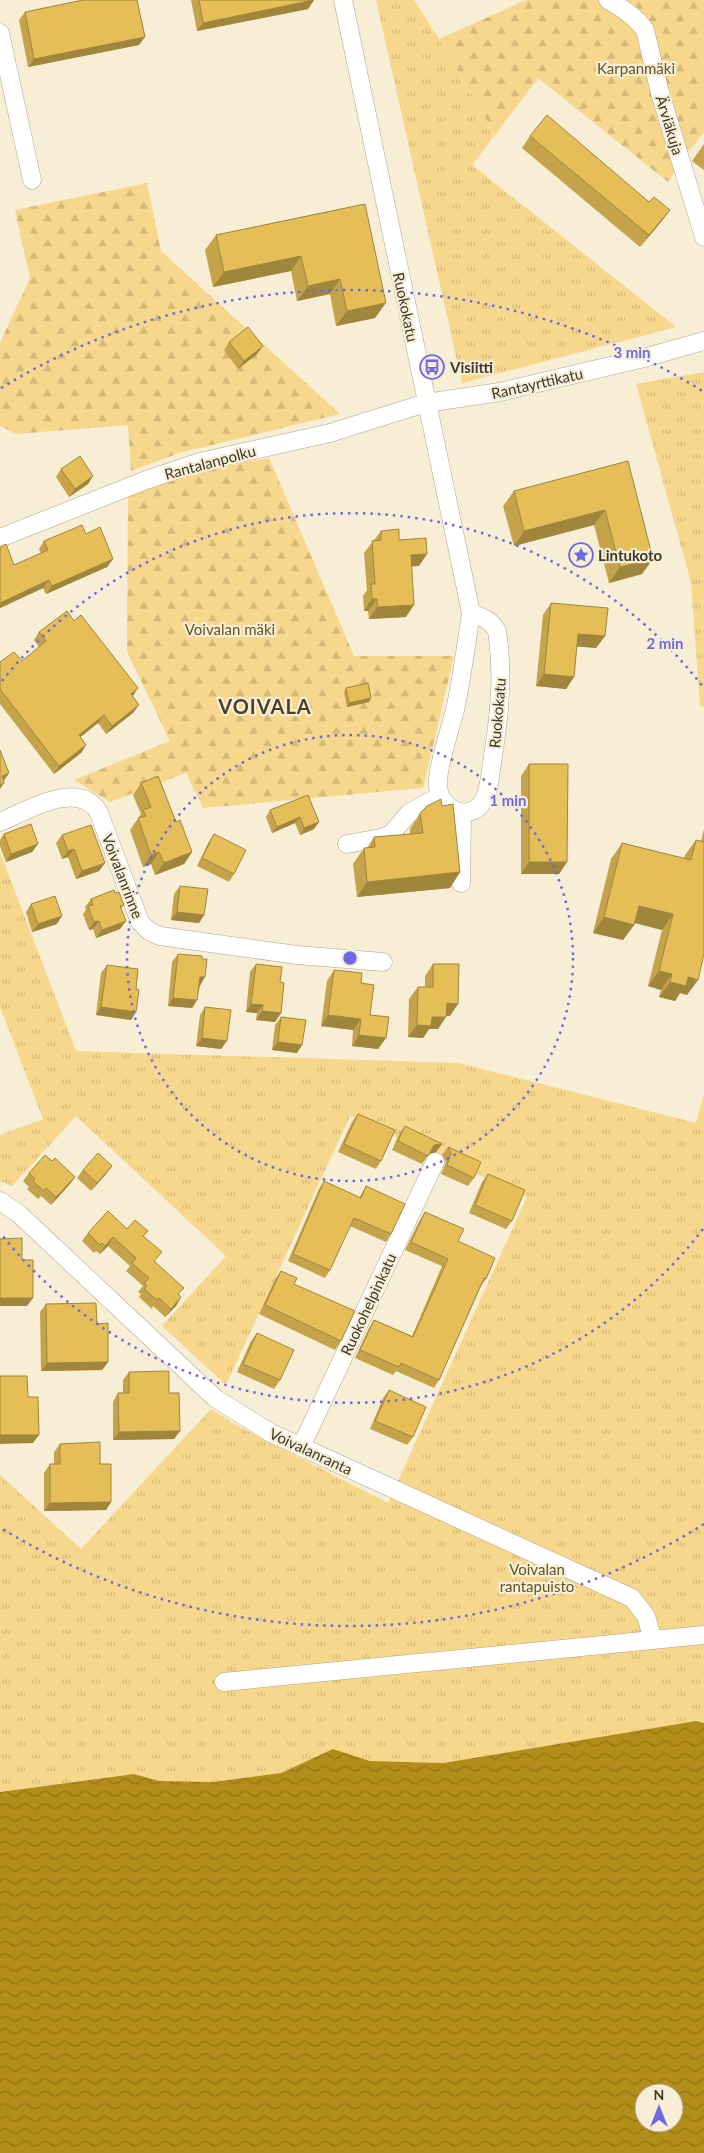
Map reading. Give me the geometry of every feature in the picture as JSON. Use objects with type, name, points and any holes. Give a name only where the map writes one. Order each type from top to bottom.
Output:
[{"type":"street","name":"Ruokokatu","points":[[343,0],[471,613],[458,695],[438,777],[440,796]]},
{"type":"street","name":"Ärviäkuja","points":[[608,0],[627,11],[639,21],[645,30],[660,94],[704,237]]},
{"type":"street","points":[[0,33],[32,180]]},
{"type":"street","name":"Rantayrttikatu","points":[[426,403],[500,392],[640,359],[704,341]]},
{"type":"street","name":"Rantalanpolku","points":[[0,538],[191,464],[330,433],[426,403]]},
{"type":"street","name":"Ruokokatu","points":[[462,812],[471,812],[478,808],[483,801],[490,776],[500,713],[501,693],[497,631],[493,623],[486,618],[471,613]]},
{"type":"street","name":"Voivalanrinne","points":[[0,822],[59,798],[74,796],[90,801],[99,812],[140,922],[149,931],[160,936],[297,955],[383,962]]},
{"type":"street","points":[[347,844],[381,838],[391,834],[409,813],[440,796],[453,810],[462,812],[461,883]]},
{"type":"street","name":"Ruokohelpinkatu","points":[[302,1447],[435,1162]]},
{"type":"street","name":"Voivalanranta","points":[[0,1201],[19,1214],[215,1398],[250,1421],[302,1447],[632,1598],[646,1616],[654,1640]]},
{"type":"street","points":[[224,1682],[704,1635]]},
{"type":"green space","points":[[376,0],[414,0],[495,135],[472,165],[676,327],[462,383]]},
{"type":"green space","name":"Karpanmäki","points":[[526,0],[704,0],[704,132],[668,182],[538,78],[495,135],[439,39]]},
{"type":"green space","points":[[147,183],[161,251],[340,414],[179,453],[131,471],[128,425],[16,434],[0,426],[0,343],[30,278],[15,210]]},
{"type":"green space","points":[[704,372],[704,707],[700,706],[691,582],[636,384]]},
{"type":"green space","name":"Voivalan mäki","points":[[269,458],[354,656],[454,656],[423,788],[203,808],[186,773],[110,802],[74,780],[170,741],[127,652],[128,495],[178,477]]},
{"type":"green space","name":"Voivalan rantapuisto","points":[[0,852],[76,1051],[458,1063],[696,1123],[704,1094],[704,1723],[696,1721],[443,1763],[370,1761],[333,1749],[281,1773],[213,1782],[159,1781],[134,1774],[0,1792],[0,1475],[81,1549],[211,1409],[238,1426],[388,1503],[527,1197],[350,1116],[226,1385],[162,1326],[226,1256],[76,1116],[12,1186],[0,1181],[0,1135],[43,1119],[0,1007]]},
{"type":"water","points":[[696,1721],[704,1723],[704,2153],[0,2153],[0,1792],[134,1774],[159,1781],[213,1782],[281,1773],[333,1749],[370,1761],[443,1763]]},
{"type":"building","points":[[83,0],[137,0],[145,37],[34,59],[25,12]]},
{"type":"building","points":[[199,0],[314,0],[203,23]]},
{"type":"building","points":[[547,115],[649,202],[654,197],[670,210],[649,235],[530,136]]},
{"type":"building","points":[[365,204],[386,303],[347,311],[340,279],[308,286],[301,256],[224,272],[216,235]]},
{"type":"building","points":[[248,327],[263,346],[244,361],[229,342]]},
{"type":"building","points":[[80,456],[93,476],[75,489],[61,469]]},
{"type":"building","points":[[628,461],[653,559],[620,567],[605,510],[524,531],[514,491]]},
{"type":"building","points":[[82,525],[86,534],[100,527],[113,559],[52,586],[49,580],[0,603],[0,547],[6,544],[14,565],[48,550],[44,541]]},
{"type":"building","points":[[399,529],[399,540],[426,538],[427,554],[411,555],[414,605],[377,607],[377,599],[372,599],[371,584],[375,584],[372,541],[381,540],[381,531]]},
{"type":"building","points":[[551,603],[608,608],[605,636],[578,634],[574,677],[544,674]]},
{"type":"building","points":[[67,611],[74,621],[81,615],[138,688],[131,694],[139,705],[112,726],[104,715],[79,735],[86,745],[59,766],[0,689],[0,662],[14,652],[22,661],[46,641],[39,632]]},
{"type":"building","points":[[368,683],[371,698],[349,703],[346,688]]},
{"type":"building","points":[[0,750],[9,773],[2,776],[4,783],[0,785]]},
{"type":"building","points":[[529,764],[568,764],[567,862],[529,862]]},
{"type":"building","points":[[158,776],[176,822],[180,820],[192,852],[164,863],[159,852],[151,855],[138,818],[146,816],[143,810],[151,807],[141,783]]},
{"type":"building","points":[[308,795],[319,822],[304,828],[300,817],[277,827],[270,810]]},
{"type":"building","points":[[441,799],[442,806],[453,804],[460,872],[367,882],[364,848],[375,847],[374,837],[423,833],[420,813],[427,806]]},
{"type":"building","points":[[31,824],[38,844],[11,854],[4,834]]},
{"type":"building","points":[[91,825],[105,863],[82,871],[74,849],[68,851],[62,835]]},
{"type":"building","points":[[214,834],[246,850],[234,874],[202,858]]},
{"type":"building","points":[[696,840],[704,842],[704,954],[698,980],[688,977],[686,986],[670,982],[672,974],[659,971],[673,914],[639,906],[634,925],[604,917],[622,843],[691,860]]},
{"type":"building","points":[[180,886],[208,889],[204,915],[177,912]]},
{"type":"building","points":[[114,890],[115,893],[119,892],[124,905],[120,906],[126,921],[102,930],[99,921],[94,922],[88,906],[93,905],[91,899]]},
{"type":"building","points":[[55,896],[62,916],[38,924],[31,904]]},
{"type":"building","points":[[178,954],[202,956],[202,959],[207,959],[205,977],[200,977],[197,1000],[173,998]]},
{"type":"building","points":[[256,964],[282,967],[280,982],[284,983],[281,1013],[262,1011],[263,1005],[251,1004]]},
{"type":"building","points":[[433,964],[459,964],[458,1004],[447,1003],[446,1017],[432,1017],[431,1026],[417,1025],[418,987],[433,987]]},
{"type":"building","points":[[107,965],[138,969],[136,989],[139,990],[136,1012],[101,1007]]},
{"type":"building","points":[[334,970],[362,973],[361,983],[374,985],[370,1015],[389,1017],[386,1038],[359,1035],[361,1019],[328,1015]]},
{"type":"building","points":[[205,1007],[231,1010],[227,1041],[202,1038]]},
{"type":"building","points":[[281,1017],[306,1020],[302,1045],[278,1042]]},
{"type":"building","points":[[358,1114],[395,1130],[381,1161],[344,1144]]},
{"type":"building","points":[[405,1126],[442,1144],[434,1145],[428,1156],[398,1141]]},
{"type":"building","points":[[448,1147],[481,1162],[474,1178],[447,1165],[451,1153]]},
{"type":"building","points":[[98,1153],[112,1166],[97,1183],[83,1170]]},
{"type":"building","points":[[45,1155],[52,1161],[55,1158],[75,1177],[56,1197],[46,1188],[44,1191],[33,1181],[35,1179],[29,1173]]},
{"type":"building","points":[[488,1174],[525,1190],[512,1221],[475,1205]]},
{"type":"building","points":[[324,1181],[361,1198],[366,1186],[405,1204],[391,1234],[354,1218],[330,1270],[293,1254]]},
{"type":"building","points":[[108,1211],[127,1229],[135,1220],[148,1231],[143,1236],[162,1252],[154,1261],[184,1288],[178,1294],[181,1297],[171,1309],[159,1298],[157,1300],[144,1289],[147,1286],[144,1284],[149,1278],[132,1263],[136,1258],[113,1237],[105,1246],[102,1243],[100,1245],[88,1233]]},
{"type":"building","points":[[425,1212],[464,1229],[458,1241],[495,1258],[486,1279],[484,1278],[439,1380],[401,1363],[399,1367],[360,1350],[374,1320],[413,1337],[448,1259],[411,1242]]},
{"type":"building","points":[[22,1238],[22,1260],[33,1260],[33,1298],[0,1298],[0,1239]]},
{"type":"building","points":[[281,1271],[297,1278],[294,1284],[355,1311],[341,1341],[265,1305]]},
{"type":"building","points":[[96,1303],[97,1324],[108,1323],[108,1362],[47,1363],[46,1304]]},
{"type":"building","points":[[257,1333],[294,1350],[280,1380],[243,1364]]},
{"type":"building","points":[[169,1371],[169,1393],[179,1393],[180,1431],[119,1432],[118,1393],[129,1393],[129,1372]]},
{"type":"building","points":[[0,1376],[27,1376],[28,1397],[38,1397],[39,1435],[0,1435]]},
{"type":"building","points":[[389,1390],[426,1407],[413,1437],[375,1421]]},
{"type":"building","points":[[100,1442],[100,1464],[111,1464],[111,1502],[50,1503],[50,1464],[60,1464],[60,1444]]},
{"type":"place","name":"Visiitti","points":[[432,367]]},
{"type":"place","name":"Lintukoto","points":[[581,555]]},
{"type":"district","name":"VOIVALA","points":[[265,706]]}]
